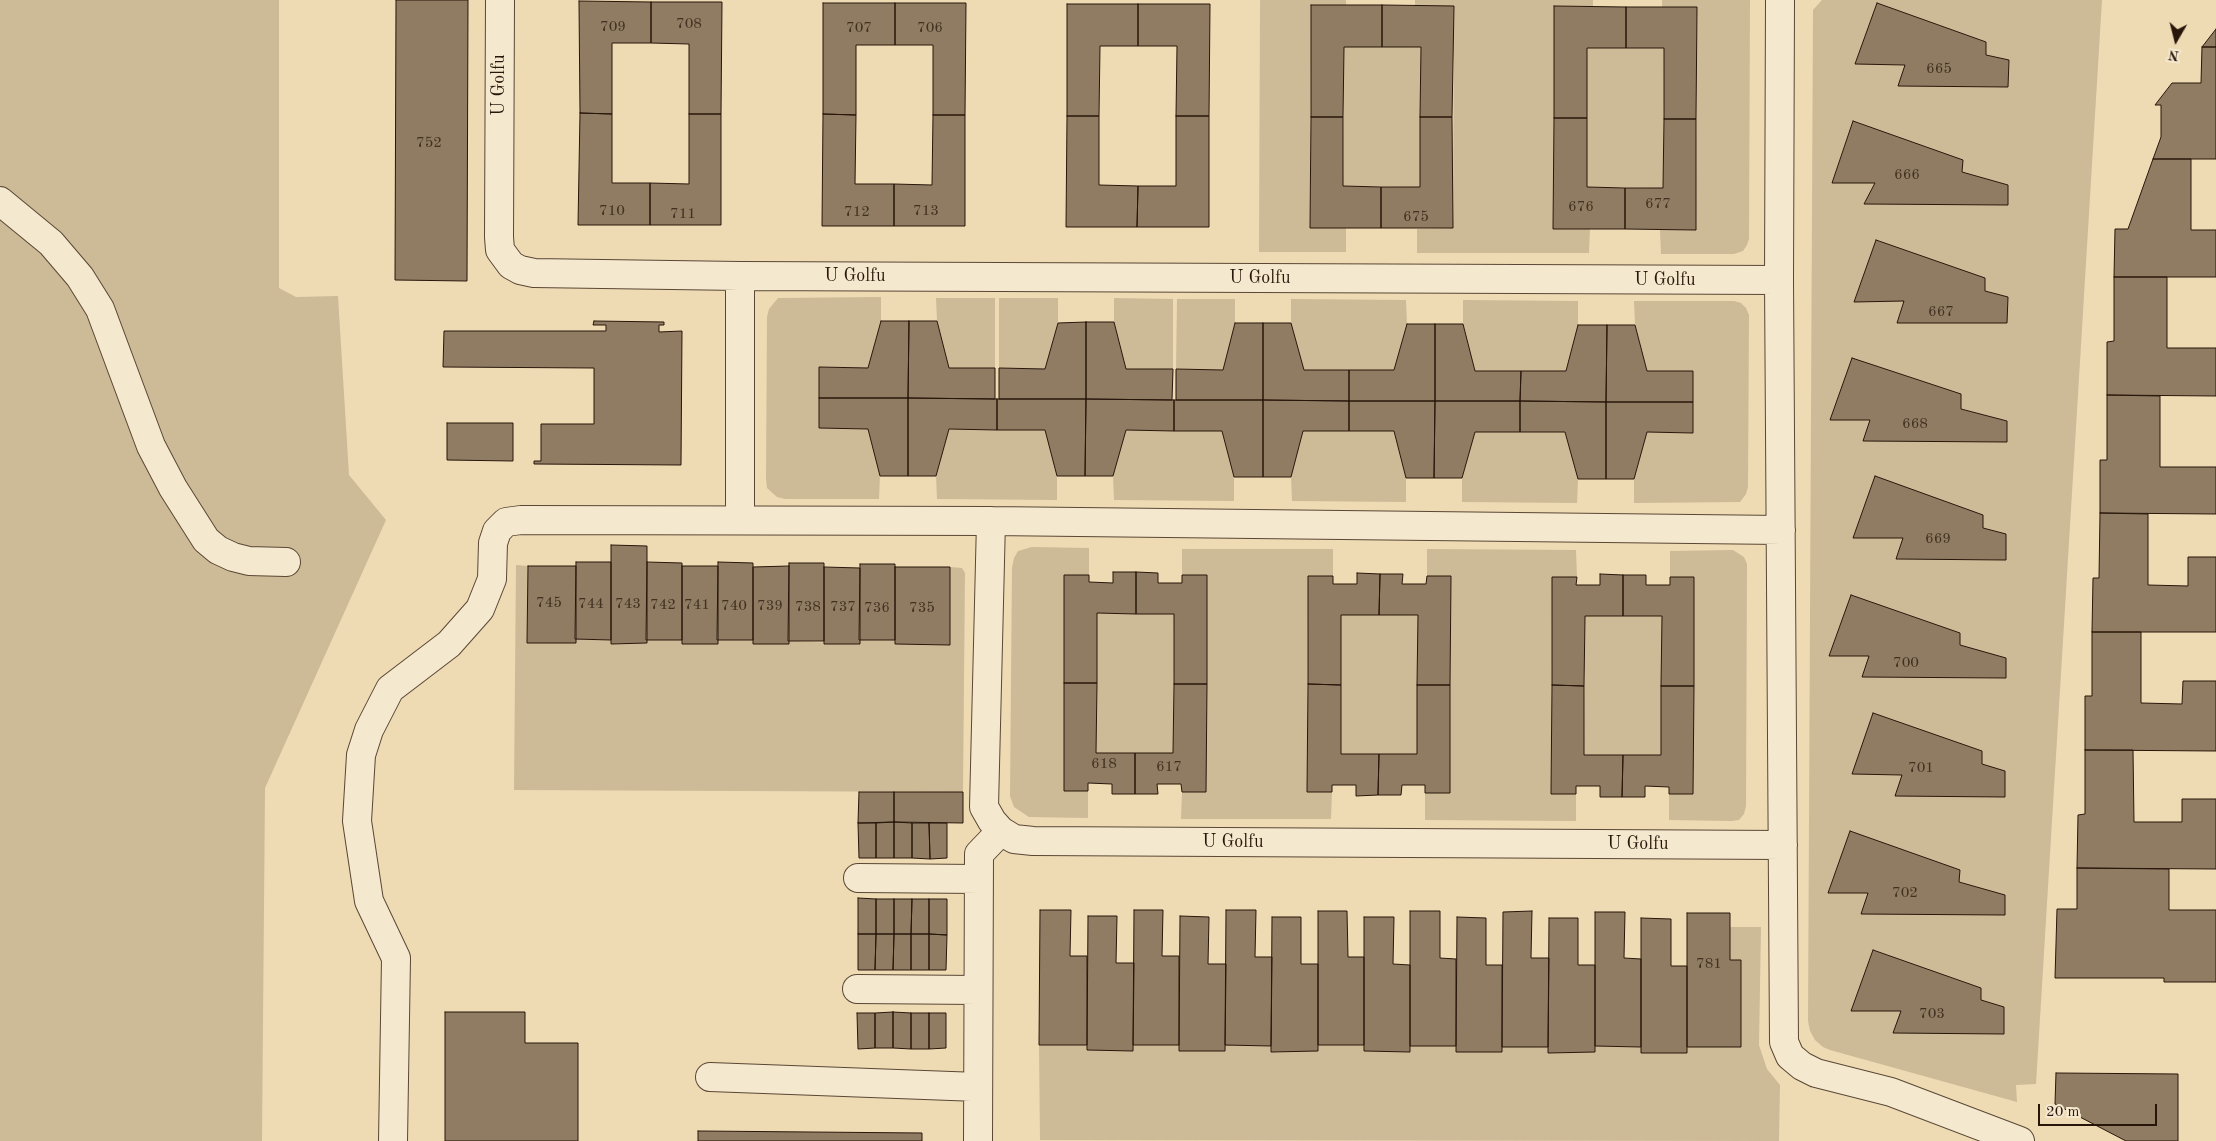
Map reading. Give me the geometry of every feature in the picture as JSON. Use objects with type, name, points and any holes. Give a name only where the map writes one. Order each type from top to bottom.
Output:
[{"type":"street","name":"U Golfu","points":[[500,0],[499,237],[500,250],[511,265],[520,270],[534,273],[740,276],[1779,280]]},
{"type":"street","points":[[1780,0],[1779,280],[1783,845],[1782,1024],[1784,1042],[1790,1056],[1802,1066],[1816,1073],[1891,1092],[2020,1141]]},
{"type":"street","points":[[0,201],[51,243],[80,277],[100,309],[151,446],[206,540],[218,550],[233,557],[249,561],[286,562]]},
{"type":"street","points":[[740,276],[740,520]]},
{"type":"street","points":[[393,1141],[396,958],[369,901],[357,821],[361,756],[369,730],[390,689],[449,644],[480,609],[492,579],[493,543],[497,531],[506,522],[521,520],[991,521],[1781,530]]},
{"type":"street","points":[[978,1141],[979,854],[1001,831],[992,821],[984,806],[991,521]]},
{"type":"street","name":"U Golfu","points":[[1001,831],[1014,839],[1033,841],[1783,845]]},
{"type":"street","points":[[858,878],[979,879]]},
{"type":"street","points":[[857,989],[978,990]]},
{"type":"street","points":[[710,1077],[978,1087]]},
{"type":"shaded area","points":[[0,0],[279,0],[279,288],[296,297],[338,296],[349,475],[386,520],[265,788],[262,1141],[0,1141]]},
{"type":"shaded area","points":[[1260,0],[1346,0],[1346,6],[1311,5],[1310,228],[1346,228],[1346,252],[1259,252]]},
{"type":"shaded area","points":[[1415,0],[1593,0],[1593,6],[1555,6],[1553,229],[1590,229],[1589,253],[1417,253],[1417,229],[1453,228],[1454,6],[1415,6]]},
{"type":"shaded area","points":[[1662,0],[1750,0],[1749,239],[1743,251],[1734,254],[1661,254],[1660,230],[1696,230],[1697,7],[1662,7]]},
{"type":"shaded area","points":[[1822,0],[2102,0],[2036,1084],[2016,1085],[2017,1102],[1830,1050],[1815,1040],[1810,1031],[1808,1021],[1813,10]],"holes":[[[1877,3],[1986,42],[1986,55],[2009,60],[2008,86],[1899,86],[1905,65],[1855,64]],[[1853,121],[1962,160],[1962,172],[2008,185],[2008,205],[1864,204],[1875,183],[1832,182]],[[1876,240],[1984,278],[1985,291],[2007,297],[2007,323],[1897,323],[1904,301],[1854,301]],[[1852,358],[1961,394],[1961,409],[2007,421],[1863,441],[1870,420],[1831,420]],[[1875,477],[1983,515],[1983,528],[2006,534],[2006,560],[1896,559],[1903,538],[1853,538]],[[1851,595],[1960,633],[1960,645],[2006,678],[1862,677],[1869,656],[1829,656]],[[1873,713],[1982,751],[1982,764],[2005,771],[2005,796],[1895,796],[1902,775],[1852,774]],[[1850,831],[1959,870],[1959,882],[2005,895],[2005,914],[1861,914],[1868,893],[1828,892]],[[1873,950],[1981,988],[1981,1000],[1901,1011],[1851,1011]]]},
{"type":"shaded area","points":[[1344,47],[1421,47],[1420,187],[1343,186]]},
{"type":"shaded area","points":[[1587,48],[1664,48],[1663,188],[1587,187]]},
{"type":"shaded area","points":[[881,297],[881,321],[868,368],[820,367],[819,398],[819,428],[868,429],[880,476],[879,499],[785,499],[777,497],[767,488],[766,479],[767,317],[769,309],[778,298]]},
{"type":"shaded area","points":[[936,298],[995,298],[995,368],[949,368],[937,321]]},
{"type":"shaded area","points":[[999,298],[1058,298],[1058,323],[1045,369],[999,368]]},
{"type":"shaded area","points":[[1114,298],[1173,299],[1173,369],[1126,369],[1114,322]]},
{"type":"shaded area","points":[[1177,299],[1235,299],[1235,323],[1223,370],[1176,369]]},
{"type":"shaded area","points":[[1291,299],[1406,300],[1407,324],[1394,370],[1304,370],[1291,323]]},
{"type":"shaded area","points":[[1463,300],[1578,301],[1578,325],[1566,371],[1475,371],[1463,324]]},
{"type":"shaded area","points":[[1634,301],[1734,301],[1741,303],[1746,308],[1749,315],[1748,487],[1746,494],[1740,502],[1634,503],[1634,479],[1647,432],[1693,433],[1647,371],[1635,325]]},
{"type":"shaded area","points":[[949,429],[1045,430],[1057,476],[1057,500],[937,499],[936,476]]},
{"type":"shaded area","points":[[1126,430],[1222,431],[1234,477],[1234,501],[1114,500],[1113,476]]},
{"type":"shaded area","points":[[1303,431],[1394,431],[1406,478],[1406,502],[1292,501],[1291,477]]},
{"type":"shaded area","points":[[1475,432],[1565,432],[1578,479],[1577,503],[1462,502],[1462,478]]},
{"type":"shaded area","points":[[1032,547],[1089,548],[1089,575],[1064,575],[1064,791],[1088,791],[1088,818],[1029,817],[1014,807],[1010,796],[1012,568],[1018,551]]},
{"type":"shaded area","points":[[1182,549],[1333,549],[1333,576],[1308,576],[1307,792],[1332,792],[1331,819],[1181,819],[1182,792],[1206,792],[1182,575]]},
{"type":"shaded area","points":[[1427,549],[1576,550],[1577,577],[1552,577],[1551,793],[1576,794],[1576,821],[1425,820],[1425,793],[1450,793],[1451,577],[1427,576]]},
{"type":"shaded area","points":[[1733,550],[1744,557],[1747,564],[1746,806],[1744,814],[1739,820],[1669,820],[1669,794],[1693,794],[1694,578],[1670,577],[1670,551]]},
{"type":"shaded area","points":[[516,565],[528,566],[527,643],[575,643],[575,639],[611,640],[611,644],[646,643],[646,640],[682,640],[682,644],[717,644],[717,640],[753,640],[753,644],[788,644],[788,641],[859,644],[859,640],[895,640],[895,644],[950,645],[950,567],[962,568],[965,573],[963,792],[514,790]]},
{"type":"shaded area","points":[[1097,613],[1174,614],[1173,753],[1096,753]]},
{"type":"shaded area","points":[[1341,615],[1418,615],[1417,754],[1341,754]]},
{"type":"shaded area","points":[[1585,616],[1662,616],[1661,755],[1584,755]]},
{"type":"shaded area","points":[[1730,927],[1761,927],[1759,1045],[1767,1069],[1780,1085],[1779,1141],[1040,1140],[1039,1045],[1087,1045],[1087,1050],[1132,1051],[1133,1045],[1179,1045],[1179,1051],[1225,1051],[1225,1045],[1271,1046],[1272,1052],[1317,1051],[1318,1045],[1364,1045],[1364,1051],[1410,1052],[1410,1045],[1456,1046],[1456,1052],[1502,1052],[1502,1047],[1548,1047],[1549,1053],[1594,1052],[1595,1046],[1641,1047],[1641,1053],[1687,1053],[1687,1047],[1741,1047],[1741,960],[1730,960]]},
{"type":"building","points":[[396,0],[468,0],[467,281],[395,280]]},
{"type":"building","points":[[579,1],[651,2],[651,43],[612,43],[612,114],[580,113]]},
{"type":"building","points":[[651,2],[722,2],[721,114],[689,114],[689,44],[651,43]]},
{"type":"building","points":[[823,3],[895,3],[895,45],[856,45],[856,115],[823,114]]},
{"type":"building","points":[[895,3],[966,3],[965,115],[933,115],[933,45],[895,45]]},
{"type":"building","points":[[1877,3],[1986,42],[1986,55],[2009,60],[2008,87],[1898,86],[1905,65],[1855,64]]},
{"type":"building","points":[[1067,4],[1138,4],[1138,46],[1100,46],[1099,116],[1067,116]]},
{"type":"building","points":[[1138,4],[1210,4],[1209,116],[1176,116],[1177,46],[1138,46]]},
{"type":"building","points":[[1311,5],[1382,5],[1382,47],[1344,47],[1343,117],[1311,117]]},
{"type":"building","points":[[1382,5],[1454,6],[1452,117],[1420,117],[1421,47],[1382,47]]},
{"type":"building","points":[[1554,6],[1626,7],[1626,48],[1587,48],[1587,118],[1554,118]]},
{"type":"building","points":[[1626,7],[1697,7],[1696,119],[1664,119],[1664,48],[1626,48]]},
{"type":"building","points":[[2216,29],[2216,47],[2202,47]]},
{"type":"building","points":[[2202,47],[2216,47],[2216,159],[2153,159],[2161,137],[2161,105],[2155,105],[2172,83],[2201,83]]},
{"type":"building","points":[[580,113],[612,114],[612,183],[650,183],[650,225],[578,225]]},
{"type":"building","points":[[689,114],[721,114],[721,225],[650,225],[650,183],[689,184]]},
{"type":"building","points":[[823,114],[856,115],[855,184],[894,184],[894,226],[822,226]]},
{"type":"building","points":[[933,115],[965,115],[965,226],[894,226],[894,184],[932,185]]},
{"type":"building","points":[[1067,116],[1099,116],[1099,185],[1138,186],[1137,227],[1066,227]]},
{"type":"building","points":[[1176,116],[1209,116],[1209,227],[1137,227],[1138,186],[1176,186]]},
{"type":"building","points":[[1311,117],[1343,117],[1343,186],[1381,187],[1381,228],[1310,228]]},
{"type":"building","points":[[1420,117],[1452,117],[1453,228],[1381,228],[1381,187],[1420,187]]},
{"type":"building","points":[[1554,118],[1587,118],[1587,187],[1625,188],[1625,229],[1553,229]]},
{"type":"building","points":[[1664,119],[1696,119],[1696,230],[1625,229],[1625,188],[1663,188]]},
{"type":"building","points":[[1853,121],[1963,160],[1962,172],[2008,185],[2008,205],[1864,204],[1875,183],[1832,183]]},
{"type":"building","points":[[2153,159],[2191,159],[2191,230],[2216,230],[2216,277],[2114,277],[2115,229],[2128,229]]},
{"type":"building","points":[[1876,240],[1985,278],[1985,291],[2008,297],[2007,323],[1897,323],[1904,301],[1854,302]]},
{"type":"building","points":[[2114,277],[2167,277],[2167,348],[2216,348],[2216,396],[2107,395],[2107,342],[2114,341]]},
{"type":"building","points":[[594,321],[664,322],[664,325],[659,325],[659,332],[682,331],[681,465],[534,464],[534,461],[541,461],[541,424],[594,424],[594,368],[443,367],[444,331],[606,331],[606,325],[593,325]]},
{"type":"building","points":[[881,321],[909,321],[908,398],[819,398],[819,367],[868,368]]},
{"type":"building","points":[[909,321],[937,321],[949,368],[995,368],[995,399],[908,398]]},
{"type":"building","points":[[1086,322],[1086,399],[999,399],[999,368],[1045,369],[1058,323]]},
{"type":"building","points":[[1086,322],[1114,322],[1126,369],[1173,369],[1172,400],[1086,399]]},
{"type":"building","points":[[1235,323],[1263,323],[1263,400],[1176,400],[1176,369],[1223,370]]},
{"type":"building","points":[[1263,323],[1291,323],[1304,370],[1349,370],[1349,401],[1263,400]]},
{"type":"building","points":[[1407,324],[1435,324],[1435,401],[1349,401],[1349,370],[1394,370]]},
{"type":"building","points":[[1435,324],[1463,324],[1475,371],[1521,371],[1520,401],[1435,401]]},
{"type":"building","points":[[1578,325],[1607,325],[1606,402],[1520,401],[1521,371],[1566,371]]},
{"type":"building","points":[[1607,325],[1635,325],[1647,371],[1693,371],[1693,402],[1606,402]]},
{"type":"building","points":[[1852,358],[1961,394],[1961,409],[2007,421],[2007,442],[1863,441],[1870,420],[1830,420]]},
{"type":"building","points":[[2107,395],[2160,396],[2160,467],[2216,467],[2216,514],[2100,513],[2100,460],[2107,460]]},
{"type":"building","points":[[819,398],[908,398],[908,476],[880,476],[868,429],[819,428]]},
{"type":"building","points":[[908,398],[997,399],[997,430],[949,429],[936,476],[908,476]]},
{"type":"building","points":[[997,399],[1086,399],[1085,476],[1057,476],[1045,430],[997,430]]},
{"type":"building","points":[[1086,399],[1174,400],[1174,431],[1126,430],[1113,476],[1085,476]]},
{"type":"building","points":[[1174,400],[1263,400],[1263,477],[1234,477],[1222,431],[1174,431]]},
{"type":"building","points":[[1263,400],[1349,401],[1349,431],[1303,431],[1291,477],[1263,477]]},
{"type":"building","points":[[1349,401],[1435,401],[1434,478],[1406,478],[1394,431],[1349,431]]},
{"type":"building","points":[[1435,401],[1520,401],[1520,432],[1475,432],[1462,478],[1434,478]]},
{"type":"building","points":[[1520,401],[1606,402],[1606,479],[1578,479],[1565,432],[1520,432]]},
{"type":"building","points":[[1606,402],[1693,402],[1693,433],[1647,432],[1634,479],[1606,479]]},
{"type":"building","points":[[447,423],[513,423],[513,461],[447,460]]},
{"type":"building","points":[[1875,476],[1983,515],[1983,528],[2006,534],[2006,560],[1896,559],[1903,538],[1853,538]]},
{"type":"building","points":[[2100,513],[2148,514],[2148,585],[2188,586],[2188,557],[2216,557],[2216,632],[2092,632],[2093,578],[2099,578]]},
{"type":"building","points":[[611,545],[647,546],[647,643],[611,644]]},
{"type":"building","points":[[576,562],[611,562],[611,640],[575,639]]},
{"type":"building","points":[[647,562],[682,563],[682,640],[646,640]]},
{"type":"building","points":[[718,562],[753,563],[753,640],[717,640]]},
{"type":"building","points":[[789,563],[824,563],[824,641],[788,641]]},
{"type":"building","points":[[860,564],[895,564],[895,640],[859,640]]},
{"type":"building","points":[[528,566],[576,566],[576,643],[527,643]]},
{"type":"building","points":[[682,566],[718,566],[718,644],[682,644]]},
{"type":"building","points":[[789,566],[789,644],[753,644],[753,567]]},
{"type":"building","points":[[824,567],[860,568],[860,644],[824,644]]},
{"type":"building","points":[[895,567],[950,567],[950,645],[895,644]]},
{"type":"building","points":[[1113,572],[1136,572],[1136,614],[1097,613],[1097,683],[1064,683],[1064,575],[1089,575],[1089,582],[1113,583]]},
{"type":"building","points":[[1136,572],[1158,573],[1158,583],[1182,583],[1182,575],[1207,575],[1207,684],[1174,684],[1174,614],[1136,614]]},
{"type":"building","points":[[1357,573],[1380,574],[1379,615],[1341,615],[1341,685],[1308,684],[1308,576],[1333,576],[1333,584],[1357,584]]},
{"type":"building","points":[[1380,574],[1403,574],[1402,584],[1426,584],[1427,576],[1451,576],[1450,685],[1417,685],[1418,615],[1379,615]]},
{"type":"building","points":[[1600,574],[1623,575],[1623,616],[1585,616],[1584,686],[1552,685],[1552,577],[1577,577],[1576,585],[1600,585]]},
{"type":"building","points":[[1623,575],[1646,575],[1646,585],[1670,585],[1670,577],[1694,577],[1694,686],[1661,686],[1662,616],[1623,616]]},
{"type":"building","points":[[1851,595],[1960,633],[1960,645],[2006,658],[2006,678],[1862,677],[1869,656],[1829,656]]},
{"type":"building","points":[[2092,632],[2141,632],[2141,703],[2182,704],[2183,681],[2216,681],[2216,751],[2085,750],[2085,696],[2092,696]]},
{"type":"building","points":[[1064,683],[1097,683],[1096,753],[1135,753],[1135,794],[1112,794],[1112,784],[1088,783],[1088,791],[1064,791]]},
{"type":"building","points":[[1174,684],[1207,684],[1206,792],[1182,792],[1181,784],[1157,784],[1158,794],[1135,794],[1135,753],[1173,753]]},
{"type":"building","points":[[1308,684],[1341,685],[1341,754],[1379,754],[1378,795],[1356,796],[1356,785],[1332,785],[1332,792],[1307,792]]},
{"type":"building","points":[[1417,685],[1450,685],[1450,793],[1425,793],[1425,785],[1402,785],[1401,795],[1378,795],[1379,754],[1417,754]]},
{"type":"building","points":[[1552,685],[1584,686],[1584,755],[1623,755],[1622,797],[1600,797],[1600,786],[1576,786],[1576,794],[1551,794]]},
{"type":"building","points":[[1661,686],[1694,686],[1693,794],[1669,794],[1669,787],[1645,786],[1645,797],[1622,797],[1623,755],[1661,755]]},
{"type":"building","points":[[1873,713],[1982,751],[1982,764],[2005,771],[2005,797],[1895,796],[1902,775],[1852,774]]},
{"type":"building","points":[[2085,750],[2133,750],[2134,822],[2182,822],[2182,799],[2216,799],[2216,869],[2077,868],[2078,815],[2085,814]]},
{"type":"building","points":[[859,792],[894,792],[894,822],[858,823]]},
{"type":"building","points":[[894,792],[963,792],[963,823],[894,822]]},
{"type":"building","points":[[894,822],[912,823],[912,858],[894,858]]},
{"type":"building","points":[[894,822],[894,858],[876,858],[876,823]]},
{"type":"building","points":[[858,823],[876,823],[876,858],[859,858]]},
{"type":"building","points":[[912,823],[929,823],[930,859],[912,858]]},
{"type":"building","points":[[929,823],[947,823],[947,858],[930,859]]},
{"type":"building","points":[[1850,831],[1960,870],[1959,882],[2005,895],[2005,915],[1861,914],[1868,893],[1828,893]]},
{"type":"building","points":[[2077,868],[2169,869],[2169,910],[2216,910],[2216,982],[2164,982],[2164,978],[2055,978],[2057,909],[2077,909]]},
{"type":"building","points":[[858,898],[876,899],[876,934],[858,934]]},
{"type":"building","points":[[876,899],[894,899],[894,934],[876,934]]},
{"type":"building","points":[[894,899],[912,899],[911,934],[894,934]]},
{"type":"building","points":[[912,899],[929,899],[929,934],[911,934]]},
{"type":"building","points":[[929,899],[947,899],[947,935],[929,934]]},
{"type":"building","points":[[1040,910],[1071,910],[1070,956],[1087,956],[1087,1045],[1039,1045]]},
{"type":"building","points":[[1134,910],[1163,910],[1162,956],[1179,956],[1179,1045],[1133,1045]]},
{"type":"building","points":[[1226,910],[1256,910],[1255,957],[1272,957],[1271,1046],[1225,1045]]},
{"type":"building","points":[[1318,911],[1347,911],[1348,957],[1364,957],[1364,1045],[1318,1045]]},
{"type":"building","points":[[1410,911],[1440,911],[1440,958],[1456,959],[1456,1046],[1410,1046]]},
{"type":"building","points":[[1532,911],[1531,958],[1549,958],[1548,1047],[1502,1047],[1503,912]]},
{"type":"building","points":[[1595,912],[1625,912],[1624,958],[1641,959],[1641,1047],[1595,1046]]},
{"type":"building","points":[[1687,913],[1730,913],[1730,960],[1741,960],[1741,1047],[1687,1047]]},
{"type":"building","points":[[1088,916],[1117,916],[1116,963],[1134,963],[1133,1051],[1087,1050]]},
{"type":"building","points":[[1180,916],[1209,917],[1208,964],[1226,964],[1225,1051],[1179,1051]]},
{"type":"building","points":[[1272,917],[1301,917],[1301,964],[1318,964],[1318,1051],[1271,1052]]},
{"type":"building","points":[[1364,917],[1394,917],[1393,964],[1410,965],[1410,1052],[1364,1051]]},
{"type":"building","points":[[1457,917],[1486,918],[1486,965],[1502,965],[1502,1052],[1456,1052]]},
{"type":"building","points":[[1549,918],[1578,918],[1578,965],[1595,965],[1595,1052],[1548,1053]]},
{"type":"building","points":[[1641,918],[1671,919],[1671,966],[1687,966],[1687,1053],[1641,1053]]},
{"type":"building","points":[[858,934],[876,934],[875,970],[858,970]]},
{"type":"building","points":[[876,934],[894,934],[893,970],[875,970]]},
{"type":"building","points":[[894,934],[911,934],[911,970],[893,970]]},
{"type":"building","points":[[911,934],[929,934],[929,970],[911,970]]},
{"type":"building","points":[[929,934],[947,935],[946,970],[929,970]]},
{"type":"building","points":[[1873,950],[1981,988],[1981,1000],[2004,1007],[2004,1034],[1893,1033],[1901,1011],[1851,1011]]},
{"type":"building","points":[[445,1012],[525,1012],[525,1043],[578,1043],[578,1141],[445,1141]]},
{"type":"building","points":[[893,1012],[893,1048],[875,1048],[875,1013]]},
{"type":"building","points":[[893,1012],[911,1013],[911,1049],[893,1048]]},
{"type":"building","points":[[857,1013],[875,1013],[875,1048],[858,1049]]},
{"type":"building","points":[[911,1013],[929,1013],[929,1049],[911,1049]]},
{"type":"building","points":[[929,1013],[946,1013],[946,1048],[929,1049]]},
{"type":"building","points":[[2056,1073],[2178,1074],[2178,1141],[2126,1141],[2055,1104]]},
{"type":"building","points":[[698,1131],[922,1133],[922,1141],[698,1141]]}]
